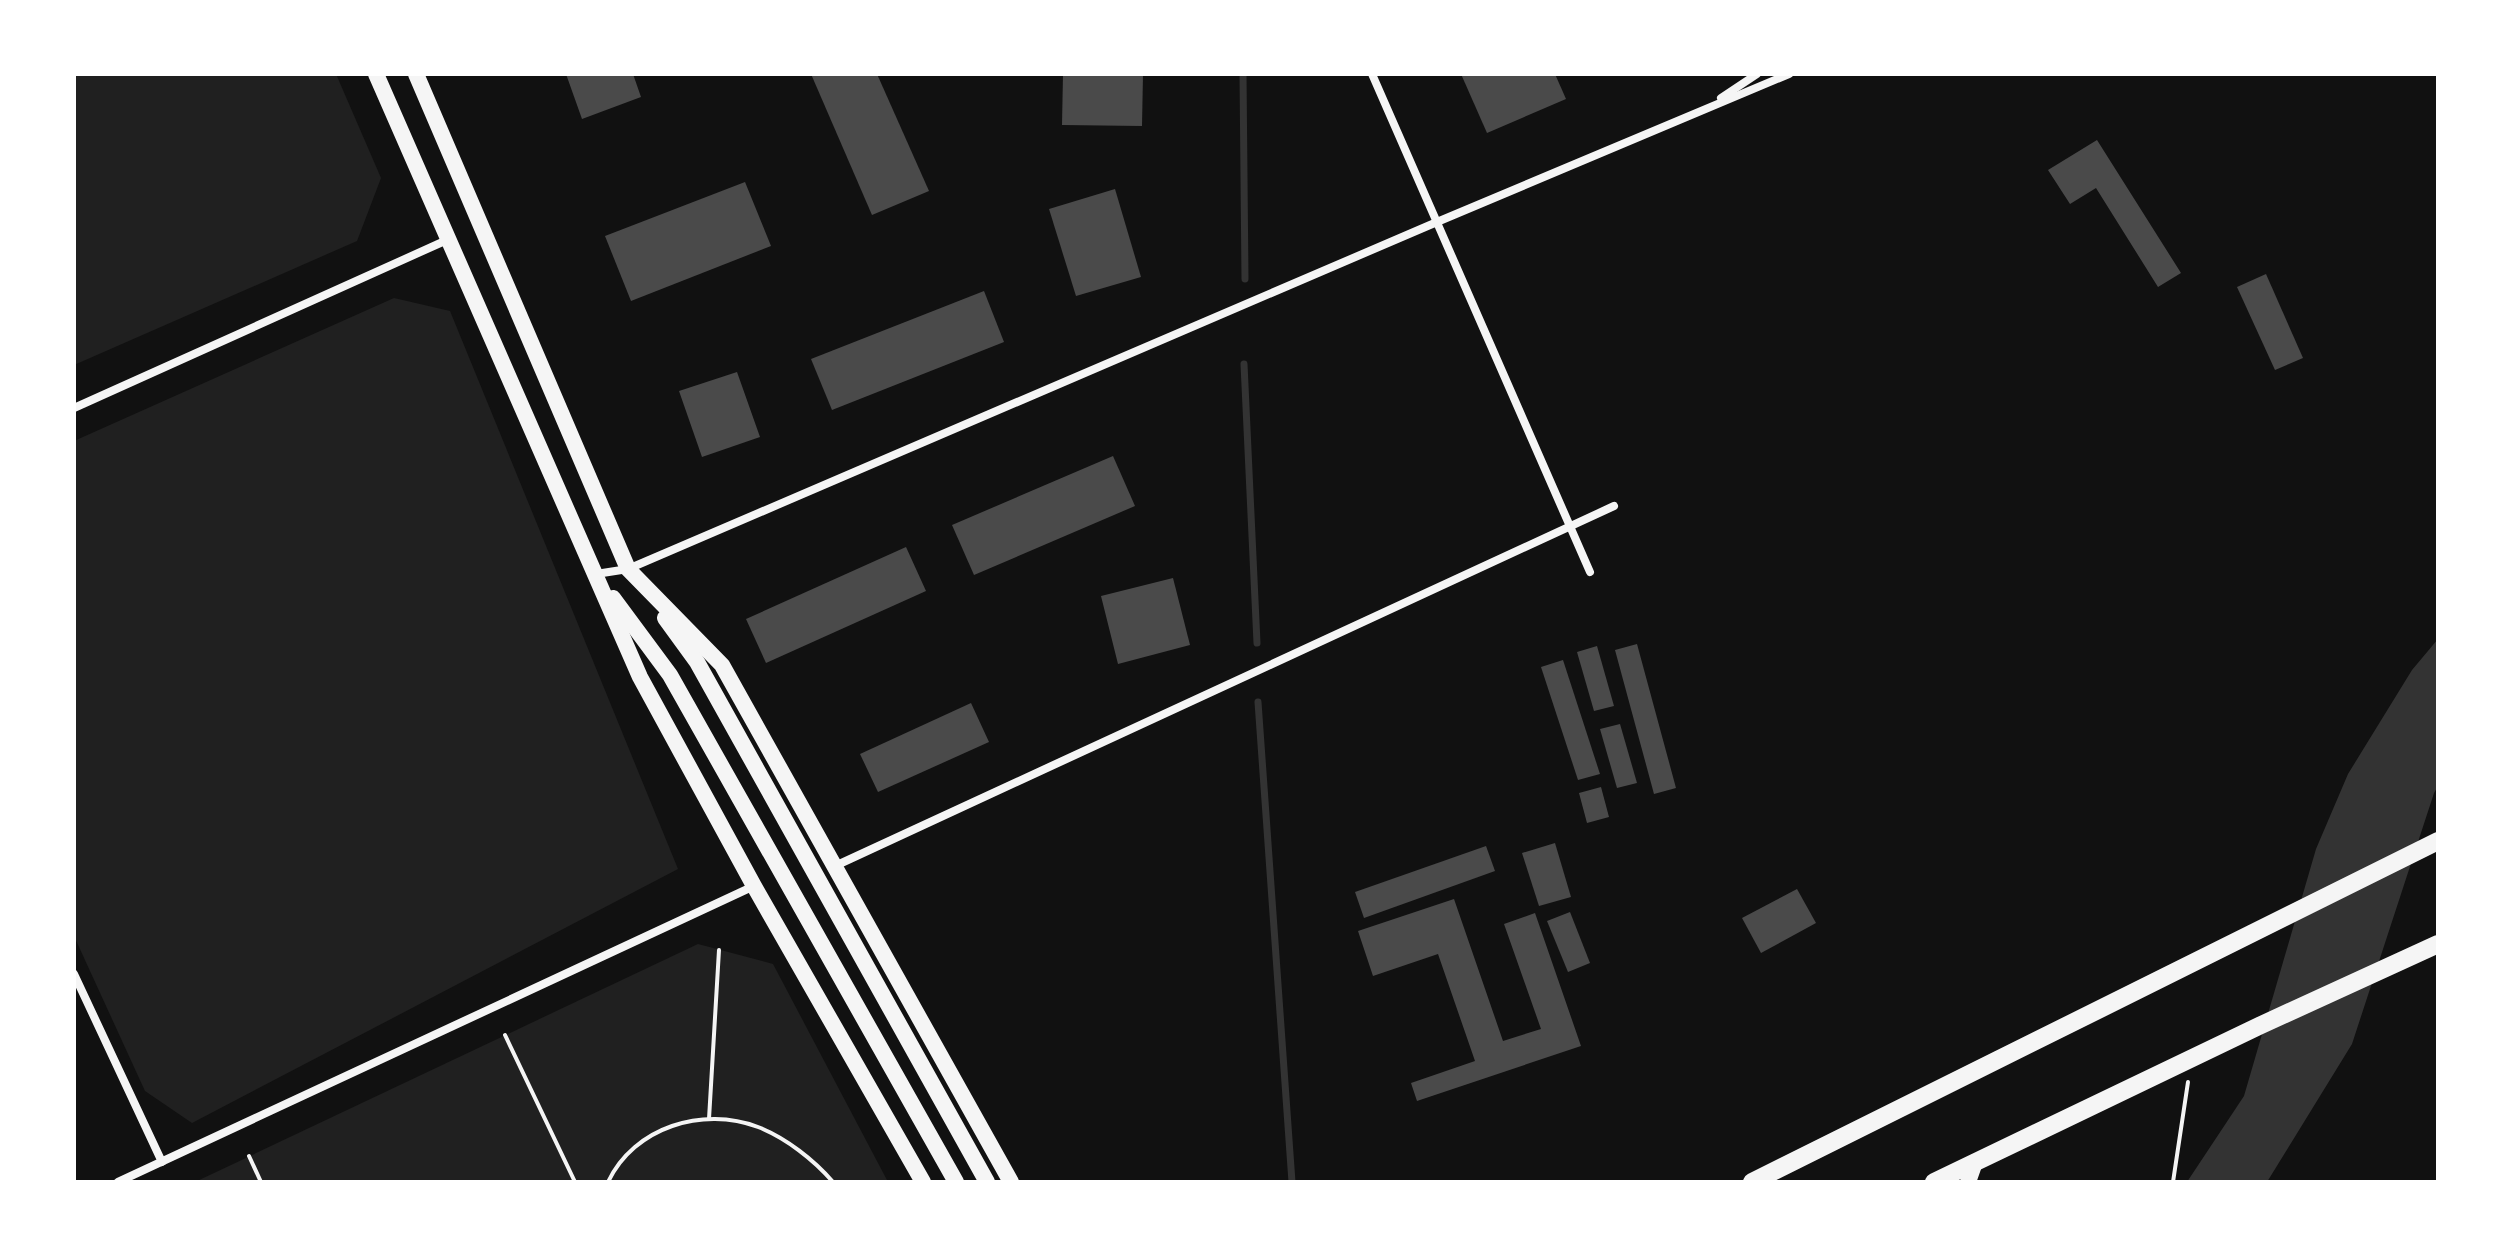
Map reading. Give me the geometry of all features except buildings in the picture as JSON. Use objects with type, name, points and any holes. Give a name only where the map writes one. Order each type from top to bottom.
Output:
[{"type":"main road","points":[[376,74],[640,677],[754,886],[923,1182]]},
{"type":"main road","points":[[416,74],[628,569],[697,662],[987,1182]]},
{"type":"main road","points":[[628,569],[722,665],[1011,1182]]},
{"type":"main road","points":[[595,574],[670,675],[956,1182]]},
{"type":"main road","points":[[1752,1182],[2438,841]]},
{"type":"main road","points":[[1934,1182],[2438,944]]},
{"type":"main road","points":[[1968,1182],[1975,1162]]},
{"type":"street","points":[[1372,74],[1590,572]]},
{"type":"street","points":[[1704,110],[1757,74]]},
{"type":"street","points":[[595,574],[628,569],[1789,74]]},
{"type":"street","points":[[74,408],[447,240]]},
{"type":"street","points":[[835,866],[1614,506]]},
{"type":"street","points":[[118,1182],[754,886]]},
{"type":"street","points":[[74,974],[162,1162]]},
{"type":"path","points":[[709,1120],[719,950]]},
{"type":"path","points":[[505,1035],[575,1182]]},
{"type":"path","points":[[2173,1182],[2191,1059]]},
{"type":"path","points":[[608,1182],[628,1154],[651,1134],[675,1124],[709,1120],[759,1127],[805,1156],[833,1182]]},
{"type":"path","points":[[249,1156],[261,1182]]},
{"type":"shaded area","points":[[74,74],[336,74],[381,178],[357,241],[74,365]]},
{"type":"shaded area","points":[[394,298],[450,311],[678,869],[192,1123],[145,1091],[74,936],[74,441]]},
{"type":"shaded area","points":[[2438,639],[2438,786],[2352,1044],[2267,1182],[2187,1182],[2244,1096],[2316,849],[2348,774],[2412,670]]},
{"type":"shaded area","points":[[698,944],[773,964],[888,1182],[195,1182]]},
{"type":"waterway","points":[[1243,74],[1245,279]]},
{"type":"waterway","points":[[1244,364],[1257,643]]},
{"type":"waterway","points":[[1258,702],[1292,1182]]}]
